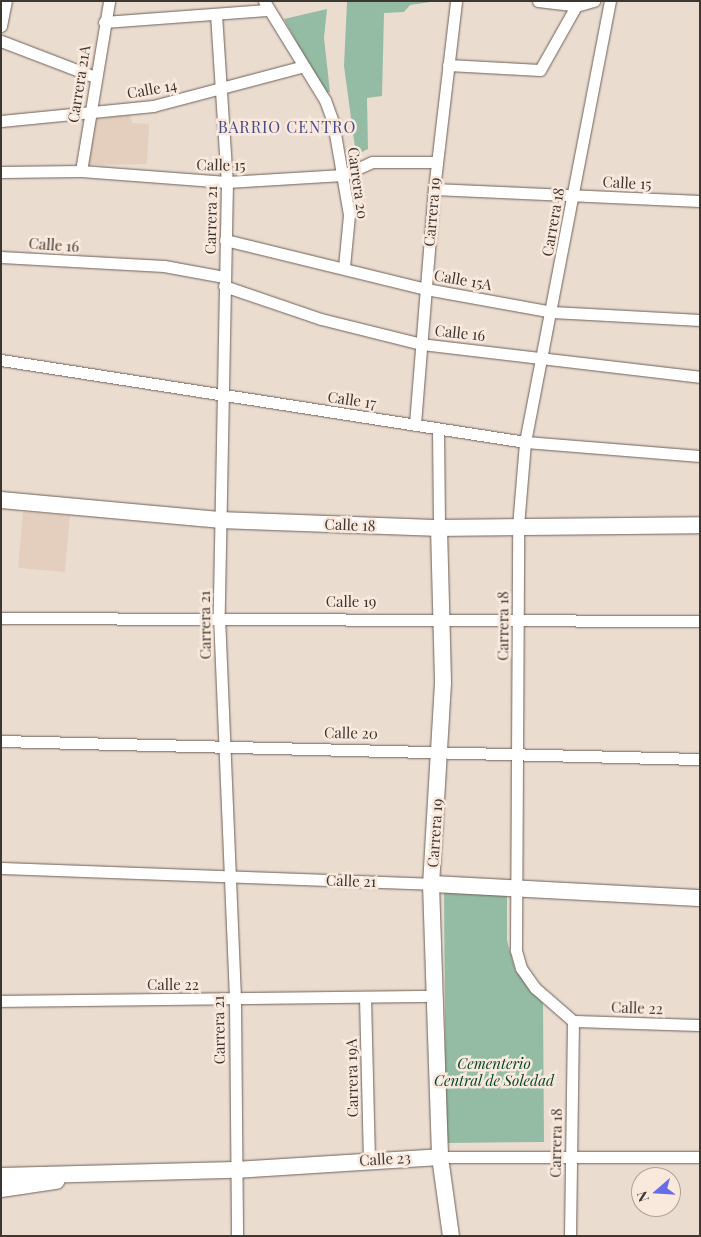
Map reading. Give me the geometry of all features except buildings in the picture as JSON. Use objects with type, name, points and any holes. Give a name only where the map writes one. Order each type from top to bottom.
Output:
[{"type":"street","points":[[1,26],[6,1]]},
{"type":"street","name":"Carrera 21A","points":[[81,171],[104,22],[109,1]]},
{"type":"street","name":"Carrera 19","points":[[415,424],[434,189],[456,1]]},
{"type":"street","points":[[538,1],[576,6],[594,1]]},
{"type":"street","name":"Carrera 18","points":[[570,1236],[574,1021],[535,988],[521,968],[515,887],[519,620],[518,526],[526,442],[610,1]]},
{"type":"street","points":[[104,22],[216,14],[265,6]]},
{"type":"street","name":"Carrera 20","points":[[265,6],[304,66],[333,122],[343,175],[349,222],[344,267]]},
{"type":"street","points":[[448,64],[540,70],[576,6]]},
{"type":"street","name":"Carrera 21","points":[[216,14],[223,90],[227,182],[219,398],[219,616],[222,745],[235,1000],[237,1236]]},
{"type":"street","points":[[1,41],[95,77]]},
{"type":"street","name":"Calle 14","points":[[1,121],[89,114],[223,90],[304,66]]},
{"type":"street","name":"Calle 15","points":[[1,172],[81,171],[227,182],[343,175],[372,162],[437,162]]},
{"type":"street","name":"Calle 15","points":[[434,189],[700,201]]},
{"type":"street","name":"Calle 15A","points":[[225,240],[344,267],[426,289],[552,312],[700,320]]},
{"type":"street","name":"Calle 16","points":[[1,257],[164,266],[224,282],[321,319],[421,344],[700,377]]},
{"type":"street","name":"Calle 17","points":[[1,360],[219,398],[415,424],[526,442],[700,456]]},
{"type":"street","name":"Carrera 19","points":[[438,429],[439,528],[443,617],[442,750],[431,884],[440,1157],[451,1236]]},
{"type":"street","name":"Calle 18","points":[[1,500],[219,520],[439,528],[700,525]]},
{"type":"street","name":"Calle 19","points":[[1,618],[219,616],[443,617],[519,620],[700,622]]},
{"type":"street","name":"Calle 20","points":[[1,741],[442,750],[700,758]]},
{"type":"street","name":"Calle 21","points":[[1,868],[515,887],[700,898]]},
{"type":"street","name":"Calle 22","points":[[1,1001],[235,1000],[435,996]]},
{"type":"street","name":"Carrera 19A","points":[[365,997],[369,1159]]},
{"type":"street","name":"Calle 22","points":[[574,1021],[700,1026]]},
{"type":"street","name":"Calle 23","points":[[1,1176],[70,1176],[235,1170],[369,1159],[440,1157],[700,1157]]},
{"type":"street","name":"Calle 23","points":[[1,1190],[70,1176]]},
{"type":"shaded area","points":[[130,115],[132,123],[149,124],[147,164],[87,165],[91,120]]},
{"type":"shaded area","points":[[23,512],[70,516],[65,572],[18,568]]},
{"type":"green space","points":[[437,1],[410,5],[404,12],[384,13],[382,96],[367,98],[368,149],[356,155],[344,66],[347,2]]},
{"type":"green space","points":[[327,9],[324,38],[330,92],[325,94],[284,19]]},
{"type":"green space","name":"Cementerio Central de Soledad","points":[[444,892],[507,895],[507,940],[515,970],[543,1002],[544,1142],[446,1143]]},
{"type":"district","name":"BARRIO CENTRO","points":[[287,127]]}]
